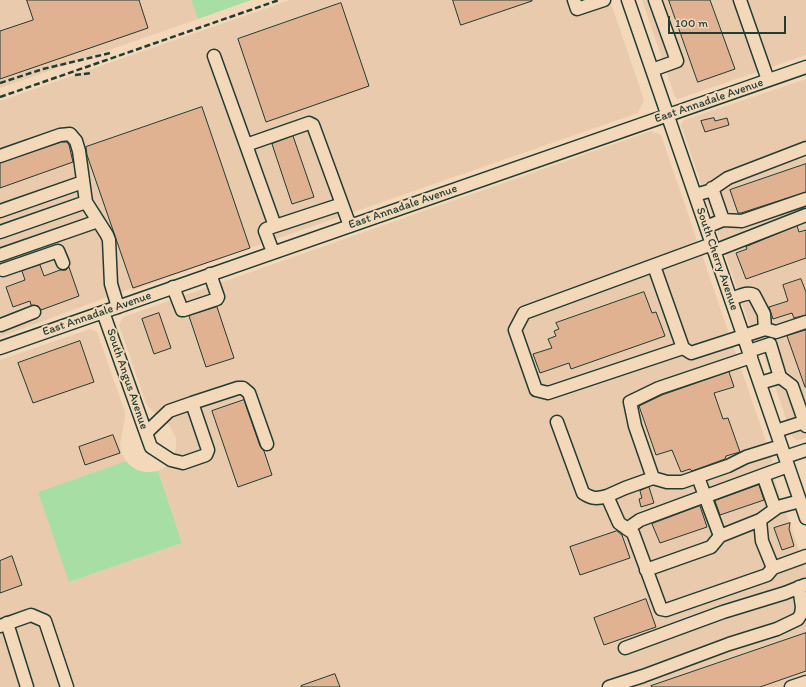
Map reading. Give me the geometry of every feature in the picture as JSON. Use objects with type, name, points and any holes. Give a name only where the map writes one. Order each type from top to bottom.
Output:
[{"type":"street","points":[[574,0],[577,10],[604,0]]},
{"type":"street","points":[[652,70],[676,61],[655,0]]},
{"type":"street","points":[[740,0],[768,80]]},
{"type":"street","name":"South Cherry Avenue","points":[[630,1],[652,70],[776,431],[801,493],[806,518]]},
{"type":"street","points":[[214,56],[275,226]]},
{"type":"street","name":"East Annadale Avenue","points":[[1,334],[103,312],[806,67]]},
{"type":"street","points":[[246,145],[312,123],[350,226]]},
{"type":"street","points":[[0,156],[60,135],[70,134],[76,141],[82,167],[86,202],[109,240],[111,284],[118,307]]},
{"type":"street","points":[[695,195],[710,191],[712,188],[728,178],[806,148]]},
{"type":"street","points":[[0,212],[83,182]]},
{"type":"street","points":[[712,188],[723,220]]},
{"type":"street","points":[[706,226],[723,220],[742,221],[806,199]]},
{"type":"street","points":[[0,232],[86,202]]},
{"type":"street","points":[[273,252],[265,230],[342,204]]},
{"type":"street","points":[[683,348],[548,393],[536,390],[515,330],[524,313],[654,266],[713,248],[806,215]]},
{"type":"street","points":[[0,255],[98,221]]},
{"type":"street","points":[[1,270],[58,251],[63,262]]},
{"type":"street","points":[[654,266],[683,348],[691,353],[765,328],[776,332],[806,322]]},
{"type":"street","points":[[173,287],[182,310],[217,299],[218,297],[210,274]]},
{"type":"street","points":[[731,299],[751,294],[754,295],[764,314],[765,328]]},
{"type":"street","points":[[1,334],[34,312]]},
{"type":"street","name":"South Angus Avenue","points":[[103,312],[151,447],[171,460],[183,463],[206,455],[208,450],[192,403]]},
{"type":"street","points":[[653,478],[635,426],[630,402],[666,386],[750,354],[770,344],[780,377],[792,386],[805,424],[776,431]]},
{"type":"street","points":[[760,383],[780,377]]},
{"type":"street","points":[[146,433],[169,411],[238,388],[242,388],[249,393],[266,444]]},
{"type":"street","points":[[557,422],[583,494],[589,498],[597,499],[653,478],[667,482],[682,482],[728,466],[746,457],[785,456],[806,450]]},
{"type":"street","points":[[627,529],[640,520],[763,475],[785,456]]},
{"type":"street","points":[[763,475],[775,510]]},
{"type":"street","points":[[698,477],[720,536]]},
{"type":"street","points":[[646,570],[711,547],[720,536],[760,520],[801,493]]},
{"type":"street","points":[[607,496],[619,523],[632,533],[661,609],[666,610],[767,575],[772,568],[806,556]]},
{"type":"street","points":[[760,520],[762,541],[772,568]]},
{"type":"street","points":[[609,687],[729,644],[778,629],[798,619],[801,614],[802,607],[802,586],[723,612],[625,648]]},
{"type":"street","points":[[27,687],[3,625],[30,615],[45,621],[68,687]]},
{"type":"street","points":[[791,687],[806,682]]},
{"type":"shaded area","points":[[0,0],[191,0],[198,19],[0,88]]},
{"type":"shaded area","points":[[290,0],[610,0],[644,100],[638,113],[131,291],[132,288],[0,337],[0,101]]},
{"type":"shaded area","points":[[642,0],[806,0],[806,55],[678,99],[675,97]]},
{"type":"shaded area","points":[[806,79],[806,438],[796,440],[792,436],[760,343],[756,344],[681,125],[684,120]]},
{"type":"shaded area","points":[[651,131],[661,135],[773,462],[769,464],[806,570],[806,687],[0,687],[0,360],[90,329],[97,332],[125,412],[120,445],[122,454],[126,461],[38,492],[70,582],[182,543],[158,471],[167,466],[173,458],[176,448],[176,438],[170,426],[150,409],[146,403],[119,325],[123,317]]},
{"type":"green space","points":[[191,0],[251,0],[198,19]]},
{"type":"green space","points":[[126,461],[140,471],[158,471],[182,543],[69,582],[38,492]]},
{"type":"building","points":[[27,0],[139,0],[148,28],[0,79],[0,31],[33,20]]},
{"type":"building","points":[[453,0],[532,0],[532,1],[461,25]]},
{"type":"building","points":[[669,0],[710,0],[735,69],[698,82]]},
{"type":"building","points":[[341,3],[369,86],[266,122],[238,39]]},
{"type":"building","points":[[202,107],[250,248],[133,288],[87,155],[86,147]]},
{"type":"building","points":[[714,118],[715,121],[727,118],[729,125],[705,132],[701,121]]},
{"type":"building","points":[[293,136],[314,197],[292,204],[272,144]]},
{"type":"building","points":[[62,142],[67,142],[69,145],[73,162],[0,188],[0,163]]},
{"type":"building","points":[[806,164],[806,192],[738,213],[730,190]]},
{"type":"building","points":[[797,226],[799,232],[806,230],[806,258],[746,279],[736,253],[747,249],[746,247]]},
{"type":"building","points":[[40,265],[44,276],[60,270],[66,270],[69,267],[79,296],[41,310],[38,306],[31,305],[30,301],[13,307],[6,287],[25,280],[22,271]]},
{"type":"building","points":[[801,279],[806,292],[806,315],[794,318],[792,313],[773,319],[769,307],[788,301],[783,285]]},
{"type":"building","points":[[644,292],[652,313],[656,312],[665,336],[571,369],[569,363],[540,373],[533,354],[552,348],[548,339],[556,336],[554,331],[559,329],[556,323]]},
{"type":"building","points":[[217,307],[234,358],[206,367],[189,316]]},
{"type":"building","points":[[159,313],[171,348],[154,354],[142,319]]},
{"type":"building","points":[[806,330],[806,387],[805,387],[787,336]]},
{"type":"building","points":[[80,341],[94,382],[33,403],[18,363]]},
{"type":"building","points":[[729,372],[734,387],[714,393],[723,419],[728,418],[740,452],[726,456],[725,459],[692,471],[690,469],[681,472],[672,450],[656,455],[639,406],[662,395]]},
{"type":"building","points":[[244,400],[272,475],[238,487],[212,411]]},
{"type":"building","points":[[113,435],[120,453],[85,465],[79,447]]},
{"type":"building","points":[[759,485],[764,500],[720,515],[715,501]]},
{"type":"building","points":[[649,487],[654,503],[641,507],[639,499],[642,498],[640,491]]},
{"type":"building","points":[[700,506],[707,527],[660,543],[652,524]]},
{"type":"building","points":[[790,523],[789,529],[794,546],[782,550],[774,528]]},
{"type":"building","points":[[617,531],[622,535],[630,558],[580,575],[570,547]]},
{"type":"building","points":[[12,556],[22,585],[0,593],[0,561]]},
{"type":"building","points":[[646,599],[656,627],[604,645],[594,618]]},
{"type":"building","points":[[806,633],[806,671],[760,687],[651,686]]},
{"type":"building","points":[[335,674],[340,687],[301,687],[301,686]]},
{"type":"railway","points":[[0,97],[279,0]]},
{"type":"railway","points":[[0,83],[43,69],[110,53]]},
{"type":"railway","points":[[75,75],[92,73]]}]
